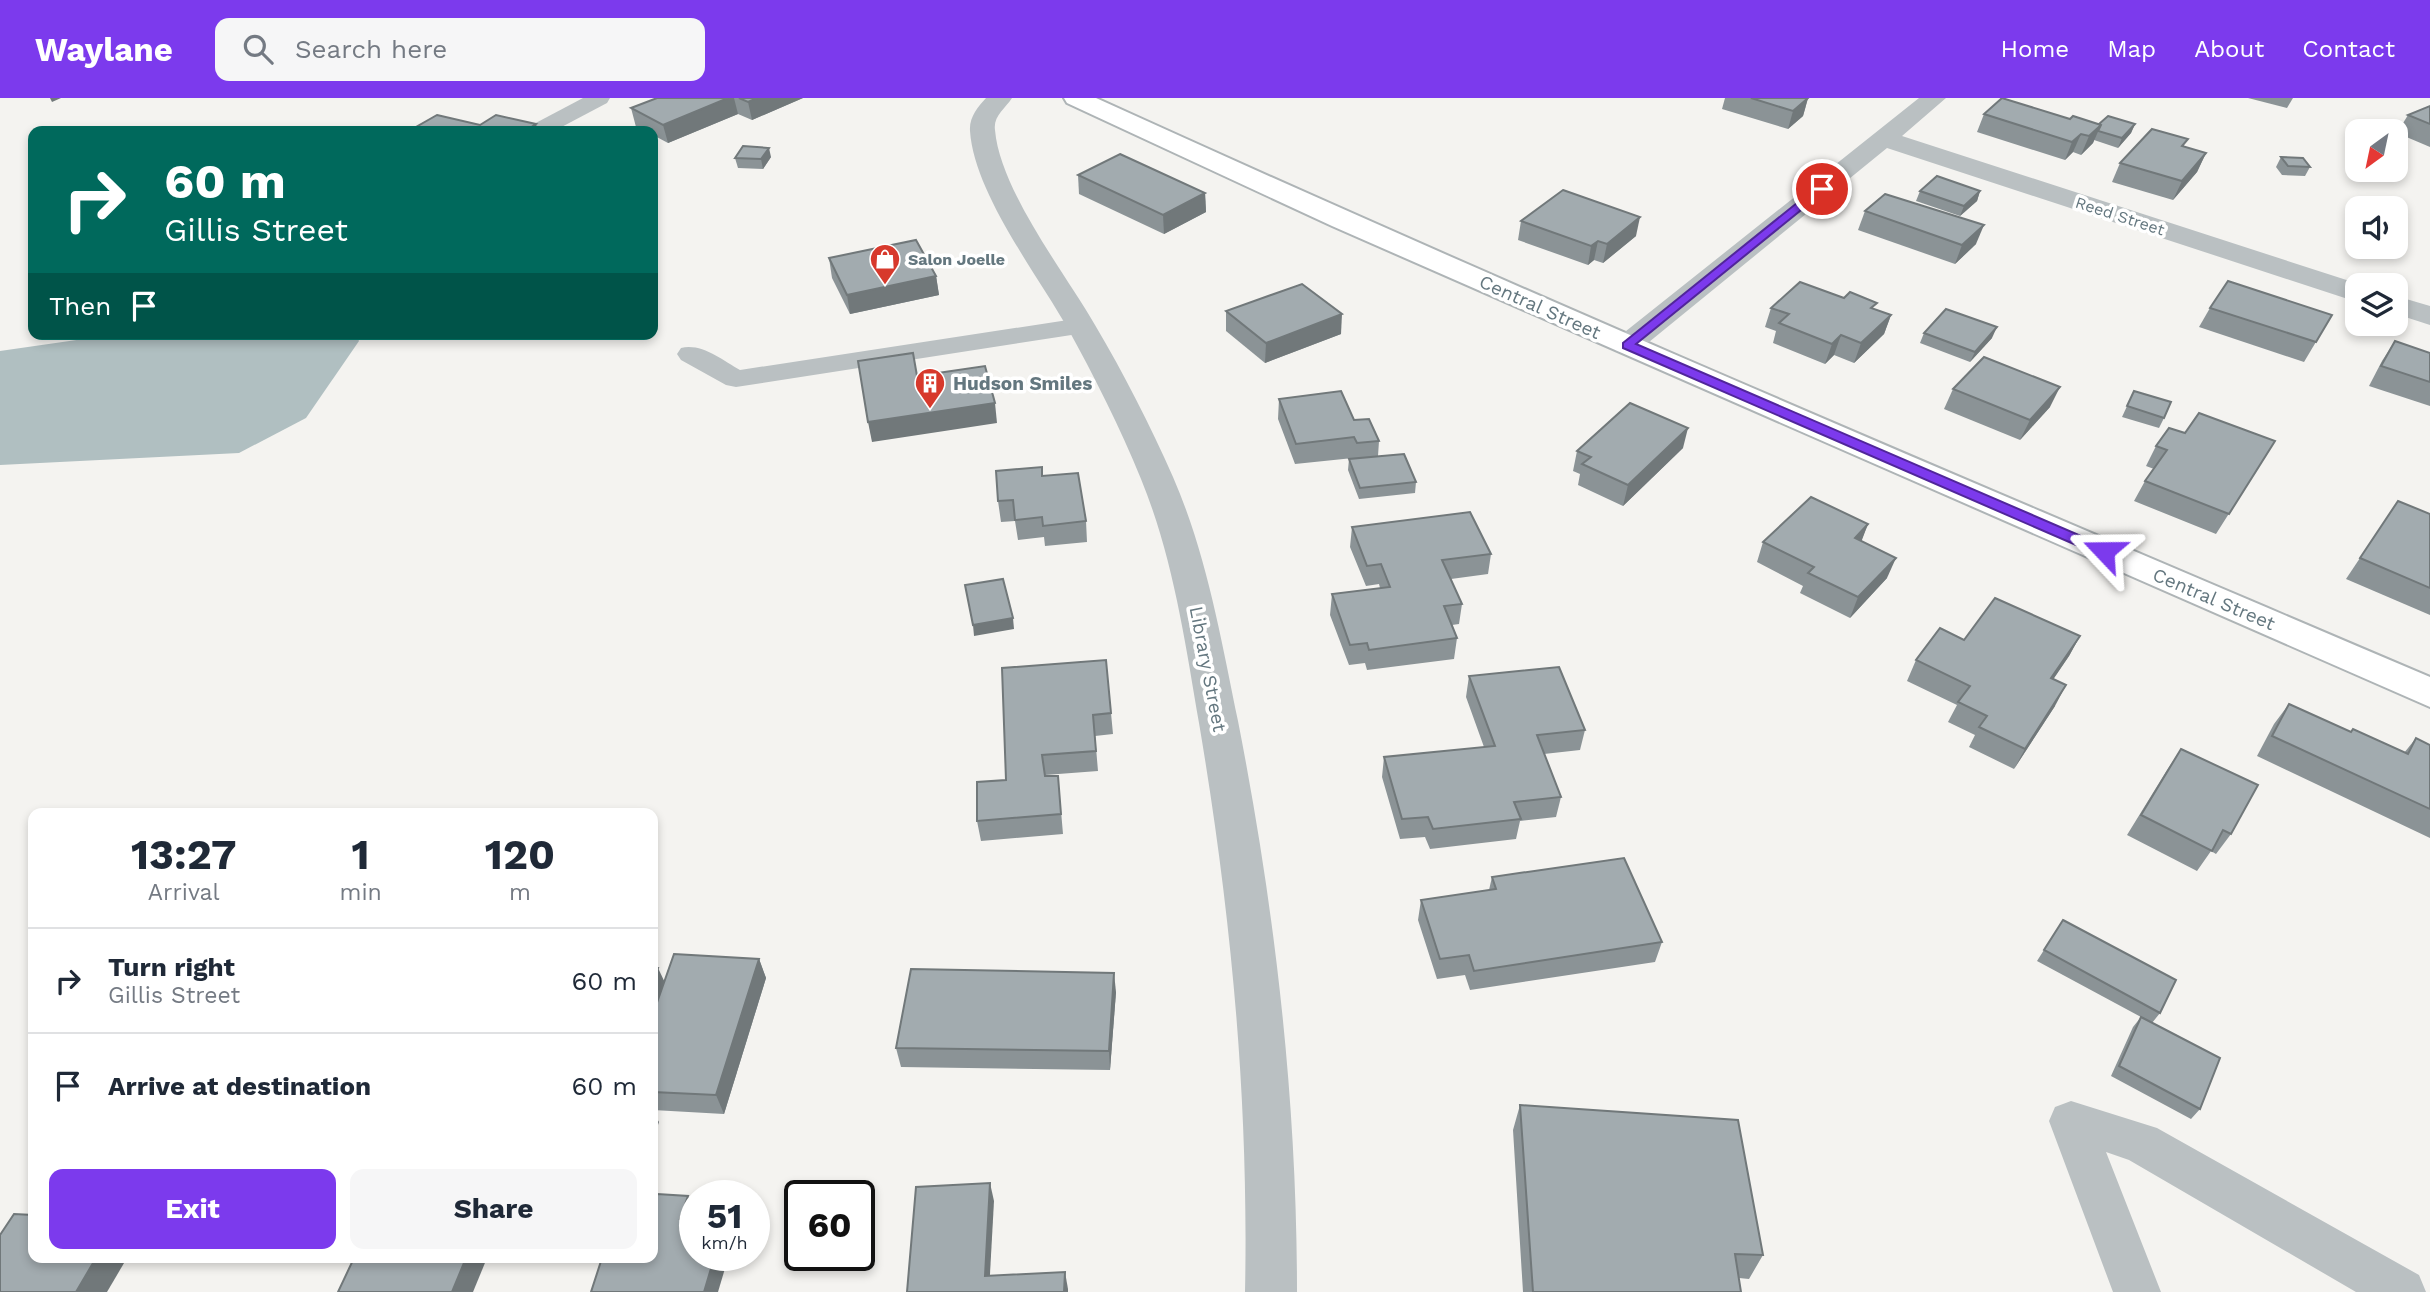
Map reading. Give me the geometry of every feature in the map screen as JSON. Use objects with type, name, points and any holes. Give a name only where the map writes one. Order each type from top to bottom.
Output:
[{"type":"main road","name":"Central Street","points":[[1076,98],[1342,220],[2430,693]]},
{"type":"street","name":"Library Street","points":[[1000,98],[984,113],[982,129],[986,152],[1020,221],[1115,389],[1158,480],[1179,541],[1198,614],[1230,780],[1258,971],[1270,1095],[1272,1292]]},
{"type":"street","points":[[1627,345],[1934,98]]},
{"type":"street","name":"Reed Street","points":[[1884,139],[2345,289]]},
{"type":"street","points":[[2408,309],[2430,317]]},
{"type":"lane","points":[[547,126],[599,98]]},
{"type":"lane","points":[[691,354],[736,379],[1081,326]]},
{"type":"lane","points":[[2137,1292],[2071,1121],[2141,1143],[2402,1292]]},
{"type":"shaded area","points":[[76,340],[359,341],[306,418],[239,453],[0,465],[0,351]]},
{"type":"building","points":[[657,98],[728,98],[663,125],[631,108]]},
{"type":"building","points":[[739,98],[757,98],[748,102]]},
{"type":"building","points":[[1751,98],[1808,98],[1793,111]]},
{"type":"building","points":[[2002,98],[2070,119],[2073,116],[2101,125],[2089,136],[2081,134],[2072,142],[1984,114]]},
{"type":"building","points":[[2430,106],[2430,124],[2408,115]]},
{"type":"building","points":[[437,115],[480,125],[496,115],[536,124],[533,126],[418,126]]},
{"type":"building","points":[[2108,116],[2135,124],[2122,138],[2098,131],[2101,125],[2099,124]]},
{"type":"building","points":[[2152,129],[2188,139],[2182,146],[2206,153],[2182,181],[2120,163]]},
{"type":"building","points":[[743,146],[769,148],[761,159],[735,158]]},
{"type":"building","points":[[1120,154],[1205,193],[1163,215],[1078,175]]},
{"type":"building","points":[[2281,157],[2303,158],[2310,167],[2288,166]]},
{"type":"building","points":[[1937,176],[1980,191],[1964,206],[1920,191]]},
{"type":"building","points":[[1563,190],[1640,217],[1607,244],[1598,241],[1591,246],[1521,221]]},
{"type":"building","points":[[1885,194],[1984,225],[1962,245],[1865,211]]},
{"type":"building","points":[[916,240],[936,276],[847,295],[829,258]]},
{"type":"building","points":[[2228,281],[2332,315],[2316,342],[2210,308]]},
{"type":"building","points":[[1800,282],[1844,298],[1850,292],[1877,303],[1871,308],[1891,315],[1861,343],[1841,335],[1832,344],[1779,323],[1789,314],[1771,308]]},
{"type":"building","points":[[1302,284],[1342,314],[1266,343],[1226,311]]},
{"type":"building","points":[[1946,309],[1997,327],[1975,352],[1924,333]]},
{"type":"building","points":[[2395,341],[2430,353],[2430,382],[2381,366]]},
{"type":"building","points":[[913,353],[917,376],[985,366],[995,403],[868,422],[858,361]]},
{"type":"building","points":[[1984,357],[2060,387],[2030,420],[1953,389]]},
{"type":"building","points":[[1341,391],[1354,420],[1369,419],[1379,441],[1357,443],[1354,437],[1296,444],[1279,399]]},
{"type":"building","points":[[2134,391],[2171,402],[2164,418],[2127,406]]},
{"type":"building","points":[[1630,403],[1688,428],[1628,485],[1582,464],[1591,457],[1577,451]]},
{"type":"building","points":[[2199,413],[2275,441],[2229,514],[2145,481],[2167,450],[2156,446],[2169,428],[2185,433]]},
{"type":"building","points":[[1404,454],[1416,482],[1360,488],[1349,459]]},
{"type":"building","points":[[1042,467],[1042,476],[1078,473],[1086,521],[1043,526],[1042,517],[1015,520],[1013,500],[998,501],[996,471]]},
{"type":"building","points":[[1811,497],[1868,524],[1855,538],[1896,558],[1858,597],[1808,573],[1814,567],[1763,542]]},
{"type":"building","points":[[2398,501],[2430,514],[2430,588],[2360,558]]},
{"type":"building","points":[[1470,512],[1491,554],[1442,560],[1462,604],[1444,606],[1457,638],[1369,650],[1367,643],[1350,645],[1332,594],[1390,587],[1381,564],[1367,566],[1352,527]]},
{"type":"building","points":[[1003,579],[1013,618],[973,625],[965,585]]},
{"type":"building","points":[[1995,598],[2080,636],[2051,678],[2066,685],[2025,749],[1979,727],[1987,716],[1958,702],[1970,686],[1916,660],[1940,628],[1964,640]]},
{"type":"building","points":[[1106,660],[1111,713],[1093,715],[1096,751],[1042,755],[1045,776],[1058,776],[1061,814],[977,821],[977,782],[1006,780],[1002,668]]},
{"type":"building","points":[[1559,667],[1585,730],[1537,735],[1561,797],[1514,802],[1521,819],[1433,829],[1428,817],[1402,819],[1384,757],[1495,746],[1469,676]]},
{"type":"building","points":[[2289,704],[2408,754],[2416,738],[2430,745],[2430,809],[2272,736]]},
{"type":"building","points":[[2181,749],[2258,785],[2231,834],[2223,830],[2212,851],[2141,815]]},
{"type":"building","points":[[1624,858],[1662,942],[1474,971],[1469,955],[1440,959],[1421,900],[1496,889],[1492,877]]},
{"type":"building","points":[[2063,920],[2176,980],[2160,1013],[2044,950]]},
{"type":"building","points":[[674,954],[759,959],[716,1095],[658,1092],[658,1000]]},
{"type":"building","points":[[911,969],[1114,973],[1109,1051],[896,1048]]},
{"type":"building","points":[[2141,1017],[2220,1058],[2200,1109],[2119,1066]]},
{"type":"building","points":[[1520,1105],[1738,1120],[1763,1255],[1735,1254],[1741,1292],[1533,1292]]},
{"type":"building","points":[[990,1183],[985,1276],[1065,1272],[1064,1292],[907,1292],[916,1187]]},
{"type":"building","points":[[658,1194],[679,1195],[679,1271],[710,1271],[704,1292],[591,1292],[600,1263],[658,1263]]},
{"type":"building","points":[[14,1214],[28,1215],[28,1263],[93,1263],[76,1292],[0,1292],[0,1235]]},
{"type":"building","points":[[352,1263],[464,1263],[452,1292],[338,1292]]},
{"type":"place","name":"Salon Joelle","points":[[885,286]]},
{"type":"place","name":"Hudson Smiles","points":[[930,410]]},
{"type":"route","points":[[1822,189],[1627,345],[2104,551]]}]
